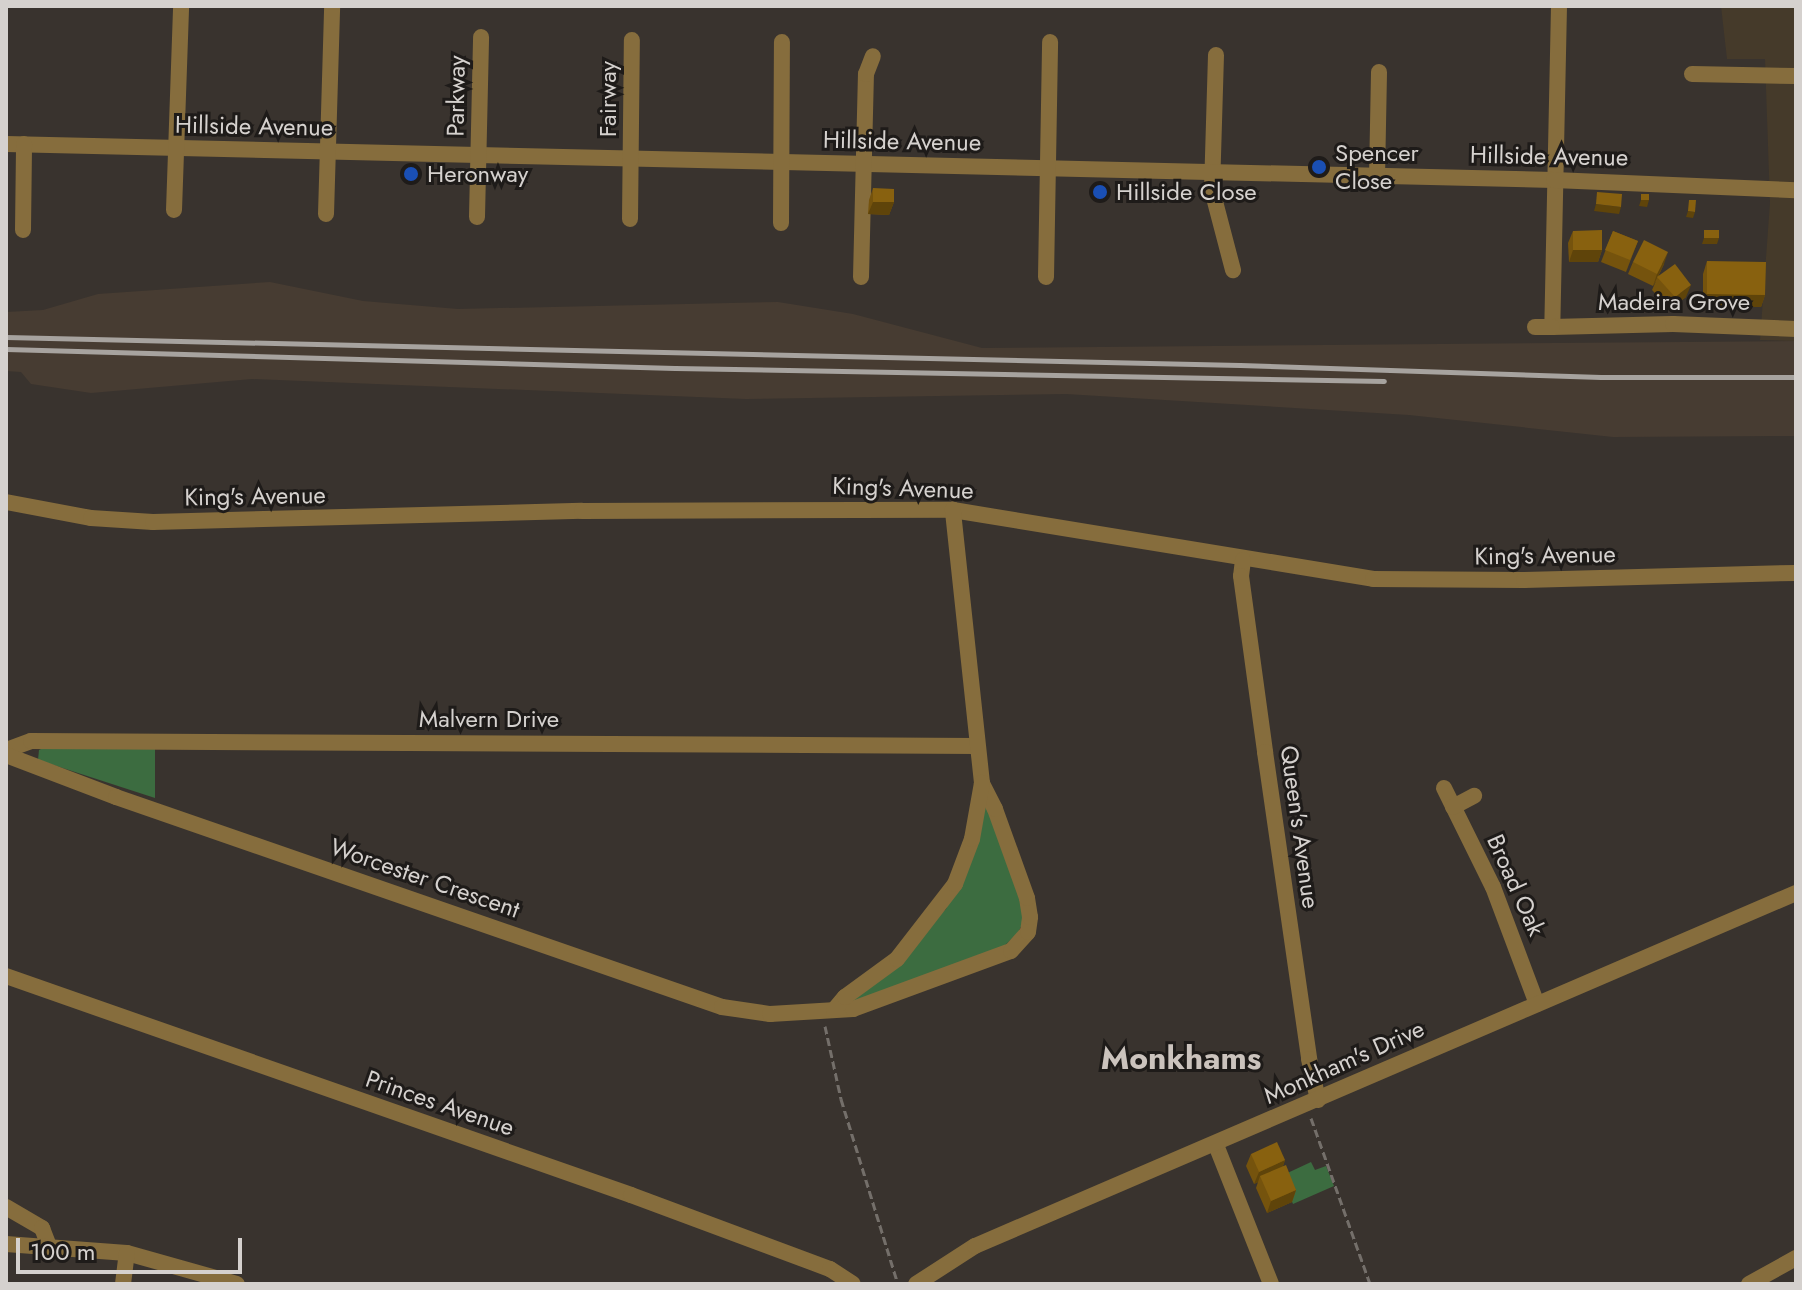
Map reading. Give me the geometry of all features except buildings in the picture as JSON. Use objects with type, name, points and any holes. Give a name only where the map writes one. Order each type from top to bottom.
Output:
[{"type":"street","points":[[174,210],[181,6]]},
{"type":"street","points":[[326,214],[332,6]]},
{"type":"street","name":"Madeira Grove","points":[[1559,6],[1554,180],[1544,327],[1673,324],[1796,329]]},
{"type":"street","name":"Parkway","points":[[477,217],[481,37]]},
{"type":"street","name":"Fairway","points":[[630,219],[632,40]]},
{"type":"street","points":[[781,223],[782,42]]},
{"type":"street","points":[[1046,277],[1050,42]]},
{"type":"street","points":[[1216,55],[1215,173],[1212,190],[1233,270]]},
{"type":"street","points":[[861,277],[866,74],[873,56]]},
{"type":"street","points":[[1377,177],[1379,72]]},
{"type":"street","points":[[1692,74],[1796,76]]},
{"type":"street","name":"Hillside Avenue","points":[[6,144],[1554,180],[1796,190]]},
{"type":"street","points":[[23,230],[24,144]]},
{"type":"street","name":"King's Avenue","points":[[6,502],[91,518],[153,522],[582,511],[953,510],[1373,579],[1418,581],[1796,573]]},
{"type":"street","name":"Worcester Crescent","points":[[6,754],[116,797],[722,1007],[770,1014],[853,1009],[990,960],[1020,944],[1030,917],[1027,898],[995,809],[982,783],[953,510]]},
{"type":"street","name":"Queen's Avenue","points":[[1243,560],[1241,576],[1309,1059],[1312,1102]]},
{"type":"street","name":"Malvern Drive","points":[[6,754],[9,749],[31,741],[976,746]]},
{"type":"street","name":"Worcester Crescent","points":[[828,1011],[897,959],[955,884],[972,839],[982,783]]},
{"type":"street","name":"Broad Oak","points":[[1444,788],[1499,900],[1537,1004]]},
{"type":"street","points":[[1453,807],[1474,796]]},
{"type":"street","name":"Monkham's Drive","points":[[916,1284],[975,1246],[1216,1145],[1796,893]]},
{"type":"street","name":"Princes Avenue","points":[[6,976],[645,1200],[830,1269],[853,1284]]},
{"type":"street","points":[[1216,1145],[1271,1284]]},
{"type":"street","points":[[6,1207],[42,1228],[49,1246]]},
{"type":"street","points":[[6,1244],[127,1253],[237,1284]]},
{"type":"street","points":[[123,1284],[127,1253]]},
{"type":"street","points":[[1749,1284],[1796,1258]]},
{"type":"path","points":[[828,1011],[841,1099],[898,1284]]},
{"type":"path","points":[[1312,1102],[1370,1284]]},
{"type":"shaded area","points":[[1721,6],[1796,6],[1796,341],[1760,340],[1770,203],[1765,59],[1727,59]]},
{"type":"shaded area","points":[[270,282],[363,301],[458,309],[778,302],[853,314],[982,348],[1796,341],[1796,436],[1613,437],[1409,415],[1066,394],[746,399],[252,379],[91,393],[31,384],[21,372],[6,371],[6,312],[43,310],[98,294]]},
{"type":"green space","points":[[155,749],[155,798],[38,760],[39,750]]},
{"type":"green space","points":[[988,803],[1021,899],[1024,920],[1018,933],[1002,948],[852,1005],[851,1000],[946,909],[984,806]]},
{"type":"green space","points":[[1311,1162],[1315,1170],[1326,1166],[1334,1186],[1293,1204],[1281,1176]]},
{"type":"railway","points":[[6,337],[1240,365],[1601,377],[1796,377]]},
{"type":"railway","points":[[6,349],[675,368],[1384,381]]},
{"type":"place","name":"Spencer Close","points":[[1319,167]]},
{"type":"place","name":"Heronway","points":[[411,174]]},
{"type":"place","name":"Hillside Close","points":[[1100,192]]},
{"type":"district","name":"Monkhams","points":[[1181,1058]]}]
